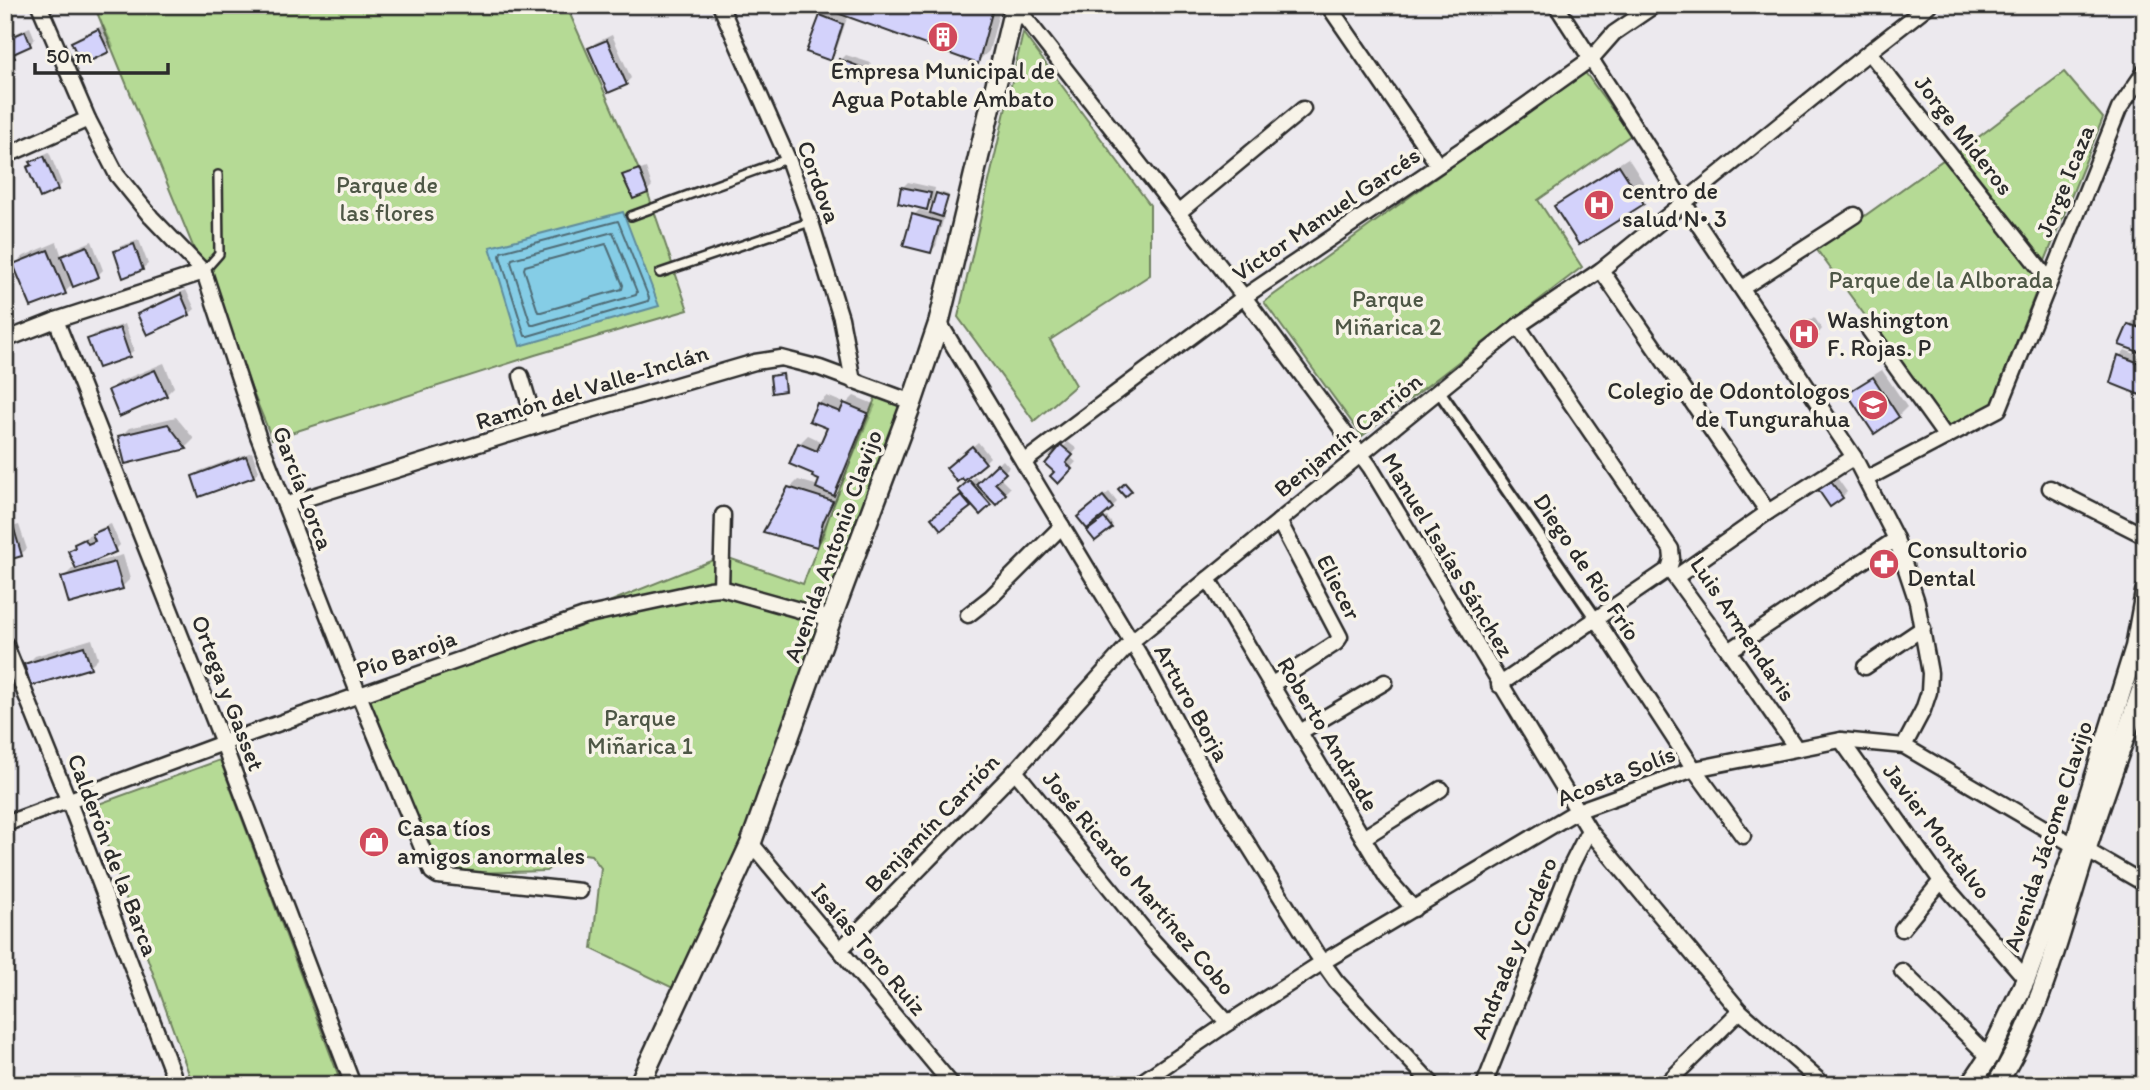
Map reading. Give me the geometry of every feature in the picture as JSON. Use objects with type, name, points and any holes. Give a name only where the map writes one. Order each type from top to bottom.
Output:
[{"type":"main road","name":"Avenida Antonio Clavijo","points":[[639,1085],[751,843],[912,402],[939,323],[1015,5]]},
{"type":"street","name":"García Lorca","points":[[39,5],[88,119],[117,175],[151,217],[204,272],[258,436],[359,695],[432,872],[438,876],[580,891]]},
{"type":"street","name":"Cordova","points":[[720,5],[788,159],[811,222],[841,318],[853,382]]},
{"type":"street","name":"Manuel Isaías Sánchez","points":[[1015,5],[1244,297],[1370,467],[1588,830],[1740,1011],[1824,1085]]},
{"type":"street","points":[[1328,5],[1438,165]]},
{"type":"street","points":[[1556,5],[1684,203],[1854,457],[1896,539],[1917,601],[1930,673],[1929,692],[1923,710],[1904,746]]},
{"type":"street","name":"Víctor Manuel Garcés","points":[[1024,462],[1244,297],[1592,58],[1614,33],[1655,5]]},
{"type":"street","name":"Benjamín Carrión","points":[[840,950],[1015,771],[1132,641],[1518,326],[1601,270],[1929,5]]},
{"type":"street","name":"Jorge Mideros","points":[[1868,52],[2049,279]]},
{"type":"street","name":"Jorge Icaza","points":[[1867,479],[1998,409],[2119,109],[2145,71]]},
{"type":"street","points":[[1178,213],[1303,109]]},
{"type":"street","points":[[5,156],[88,119]]},
{"type":"street","points":[[1742,288],[1855,215]]},
{"type":"street","points":[[1601,270],[1768,512]]},
{"type":"street","points":[[5,340],[56,320],[204,272]]},
{"type":"street","name":"Ortega y Gasset","points":[[56,320],[223,743],[352,1085]]},
{"type":"street","name":"Arturo Borja","points":[[939,323],[1132,641],[1229,814],[1336,981],[1433,1085]]},
{"type":"street","name":"Luis Armendaris","points":[[1518,326],[1671,549],[1672,573],[1796,748]]},
{"type":"street","points":[[1869,330],[1946,437]]},
{"type":"street","name":"Ramón del Valle-Inclán","points":[[285,505],[536,426],[755,362],[781,358],[820,368],[912,402]]},
{"type":"street","points":[[521,376],[536,426]]},
{"type":"street","name":"Diego de Río Frío","points":[[1439,391],[1596,618],[1694,769],[1743,836]]},
{"type":"street","points":[[1499,685],[1596,618],[1854,457]]},
{"type":"street","points":[[2050,488],[2145,536]]},
{"type":"street","points":[[721,588],[723,515]]},
{"type":"street","name":"Eliecer","points":[[1271,685],[1336,643],[1340,637],[1279,521]]},
{"type":"street","points":[[968,615],[991,597],[1062,526]]},
{"type":"street","points":[[1729,651],[1896,539]]},
{"type":"street","name":"Roberto Andrade","points":[[1208,579],[1387,878],[1414,909]]},
{"type":"street","name":"Pío Baroja","points":[[5,824],[223,743],[584,617],[721,588],[831,618]]},
{"type":"street","name":"Avenida Jácome Clavijo","points":[[1996,1085],[2046,983],[2081,848],[2082,817],[2140,648],[2145,592]]},
{"type":"street","points":[[1865,667],[1923,628]]},
{"type":"street","name":"Calderón de la Barca","points":[[5,643],[177,1085]]},
{"type":"street","name":"Avenida Jácome Clavijo","points":[[1970,1085],[1989,1058],[2026,979],[2081,848],[2145,679]]},
{"type":"street","points":[[1300,733],[1385,682]]},
{"type":"street","name":"Acosta Solís","points":[[1138,1085],[1324,962],[1577,811],[1694,769],[1796,748],[1841,740],[1904,746],[2145,884]]},
{"type":"street","name":"Javier Montalvo","points":[[1841,740],[1941,881],[2026,979]]},
{"type":"street","name":"José Ricardo Martínez Cobo","points":[[1015,771],[1153,942],[1228,1023]]},
{"type":"street","points":[[1363,838],[1441,789]]},
{"type":"street","name":"Andrade y Cordero","points":[[1484,1085],[1569,870],[1588,830]]},
{"type":"street","name":"Isaías Toro Ruiz","points":[[751,843],[952,1085]]},
{"type":"street","points":[[1902,929],[1941,881]]},
{"type":"street","points":[[1902,971],[1989,1058]]},
{"type":"street","points":[[1665,1085],[1740,1011]]},
{"type":"lane","points":[[631,216],[788,159]]},
{"type":"lane","points":[[204,272],[219,254],[218,175]]},
{"type":"lane","points":[[660,273],[811,222]]},
{"type":"green space","name":"Parque de las flores","points":[[94,5],[566,5],[643,179],[688,310],[535,355],[272,439]]},
{"type":"green space","points":[[1023,33],[1150,205],[1150,275],[1050,340],[1076,385],[1034,421],[958,317]]},
{"type":"green space","name":"Parque Miñarica 2","points":[[1584,71],[1631,135],[1538,200],[1582,267],[1362,436],[1264,302]]},
{"type":"green space","points":[[2064,72],[2103,118],[2045,261],[1959,152]]},
{"type":"green space","name":"Parque de la Alborada","points":[[1950,155],[2041,279],[1992,404],[1948,429],[1817,250]]},
{"type":"green space","name":"Parque Miñarica 1","points":[[876,396],[904,406],[798,703],[677,990],[592,949],[601,868],[591,855],[571,852],[546,871],[437,874],[368,699],[723,556],[803,584]]},
{"type":"green space","points":[[220,760],[342,1085],[193,1085],[93,806]]},
{"type":"water","points":[[623,212],[659,306],[520,346],[490,247]]},
{"type":"building","name":"Empresa Municipal de Agua Potable Ambato","points":[[824,5],[994,5],[978,64],[826,9]]},
{"type":"building","points":[[820,15],[843,24],[831,61],[806,52]]},
{"type":"building","points":[[98,29],[109,52],[82,65],[71,42]]},
{"type":"building","points":[[25,31],[31,46],[13,54],[15,58],[5,62],[5,40]]},
{"type":"building","points":[[607,40],[627,85],[608,93],[588,48]]},
{"type":"building","points":[[839,59],[866,69],[862,81],[835,72]]},
{"type":"building","points":[[44,156],[58,190],[40,198],[27,167],[32,165],[30,162]]},
{"type":"building","name":"centro de salud N• 3","points":[[1619,165],[1644,204],[1579,245],[1554,206]]},
{"type":"building","points":[[639,169],[648,193],[633,199],[622,175]]},
{"type":"building","points":[[901,187],[931,193],[927,210],[898,203]]},
{"type":"building","points":[[936,193],[948,197],[942,217],[930,213]]},
{"type":"building","points":[[912,214],[940,222],[931,253],[903,246]]},
{"type":"building","points":[[134,244],[143,270],[123,278],[114,251]]},
{"type":"building","points":[[87,246],[99,277],[73,287],[61,256]]},
{"type":"building","points":[[48,250],[66,294],[31,307],[13,264]]},
{"type":"building","points":[[181,294],[190,315],[147,335],[137,314]]},
{"type":"building","name":"Washington F. Rojas. P","points":[[1808,321],[1818,336],[1801,348],[1791,333]]},
{"type":"building","points":[[2128,324],[2145,329],[2145,354],[2119,345]]},
{"type":"building","points":[[120,328],[130,357],[98,368],[87,339]]},
{"type":"building","points":[[2118,355],[2145,365],[2145,397],[2110,383]]},
{"type":"building","points":[[155,370],[167,396],[119,417],[108,390]]},
{"type":"building","points":[[783,374],[785,391],[772,393],[770,376]]},
{"type":"building","name":"Colegio de Odontologos de Tungurahua","points":[[1873,377],[1899,417],[1874,434],[1847,393]]},
{"type":"building","points":[[817,403],[840,412],[844,403],[868,413],[834,496],[816,488],[819,480],[812,477],[813,474],[789,464],[798,443],[817,451],[827,428],[809,421]]},
{"type":"building","points":[[168,424],[187,449],[125,464],[118,436]]},
{"type":"building","points":[[1061,445],[1073,455],[1066,463],[1072,469],[1058,484],[1050,476],[1054,472],[1045,464]]},
{"type":"building","points":[[972,446],[986,463],[964,481],[962,478],[957,482],[946,468]]},
{"type":"building","points":[[246,456],[254,477],[199,497],[192,476]]},
{"type":"building","points":[[997,464],[1006,473],[995,483],[1006,494],[996,505],[976,484]]},
{"type":"building","points":[[1829,479],[1843,498],[1830,507],[1817,488]]},
{"type":"building","points":[[969,480],[991,505],[980,515],[958,490]]},
{"type":"building","points":[[1125,483],[1132,491],[1125,497],[1118,489]]},
{"type":"building","points":[[788,487],[833,501],[823,522],[817,547],[763,532]]},
{"type":"building","points":[[961,495],[971,507],[941,530],[931,518]]},
{"type":"building","points":[[1103,496],[1113,508],[1087,529],[1077,517]]},
{"type":"building","points":[[1104,518],[1112,528],[1095,541],[1087,531]]},
{"type":"building","points":[[106,528],[116,552],[76,569],[68,551],[75,548],[74,544],[85,539],[88,544],[95,541],[92,534]]},
{"type":"building","points":[[14,529],[22,556],[5,561],[5,531]]},
{"type":"building","points":[[115,562],[123,589],[69,604],[61,577]]},
{"type":"building","points":[[84,646],[91,668],[31,686],[24,664]]},
{"type":"place","name":"Empresa Municipal de Agua Potable Ambato","points":[[943,37]]},
{"type":"place","name":"centro de salud N• 3","points":[[1599,205]]},
{"type":"place","name":"Washington F. Rojas. P","points":[[1804,334]]},
{"type":"place","name":"Colegio de Odontologos de Tungurahua","points":[[1873,405]]},
{"type":"place","name":"Consultorio Dental","points":[[1884,564]]},
{"type":"place","name":"Casa tíos amigos anormales","points":[[374,842]]}]
